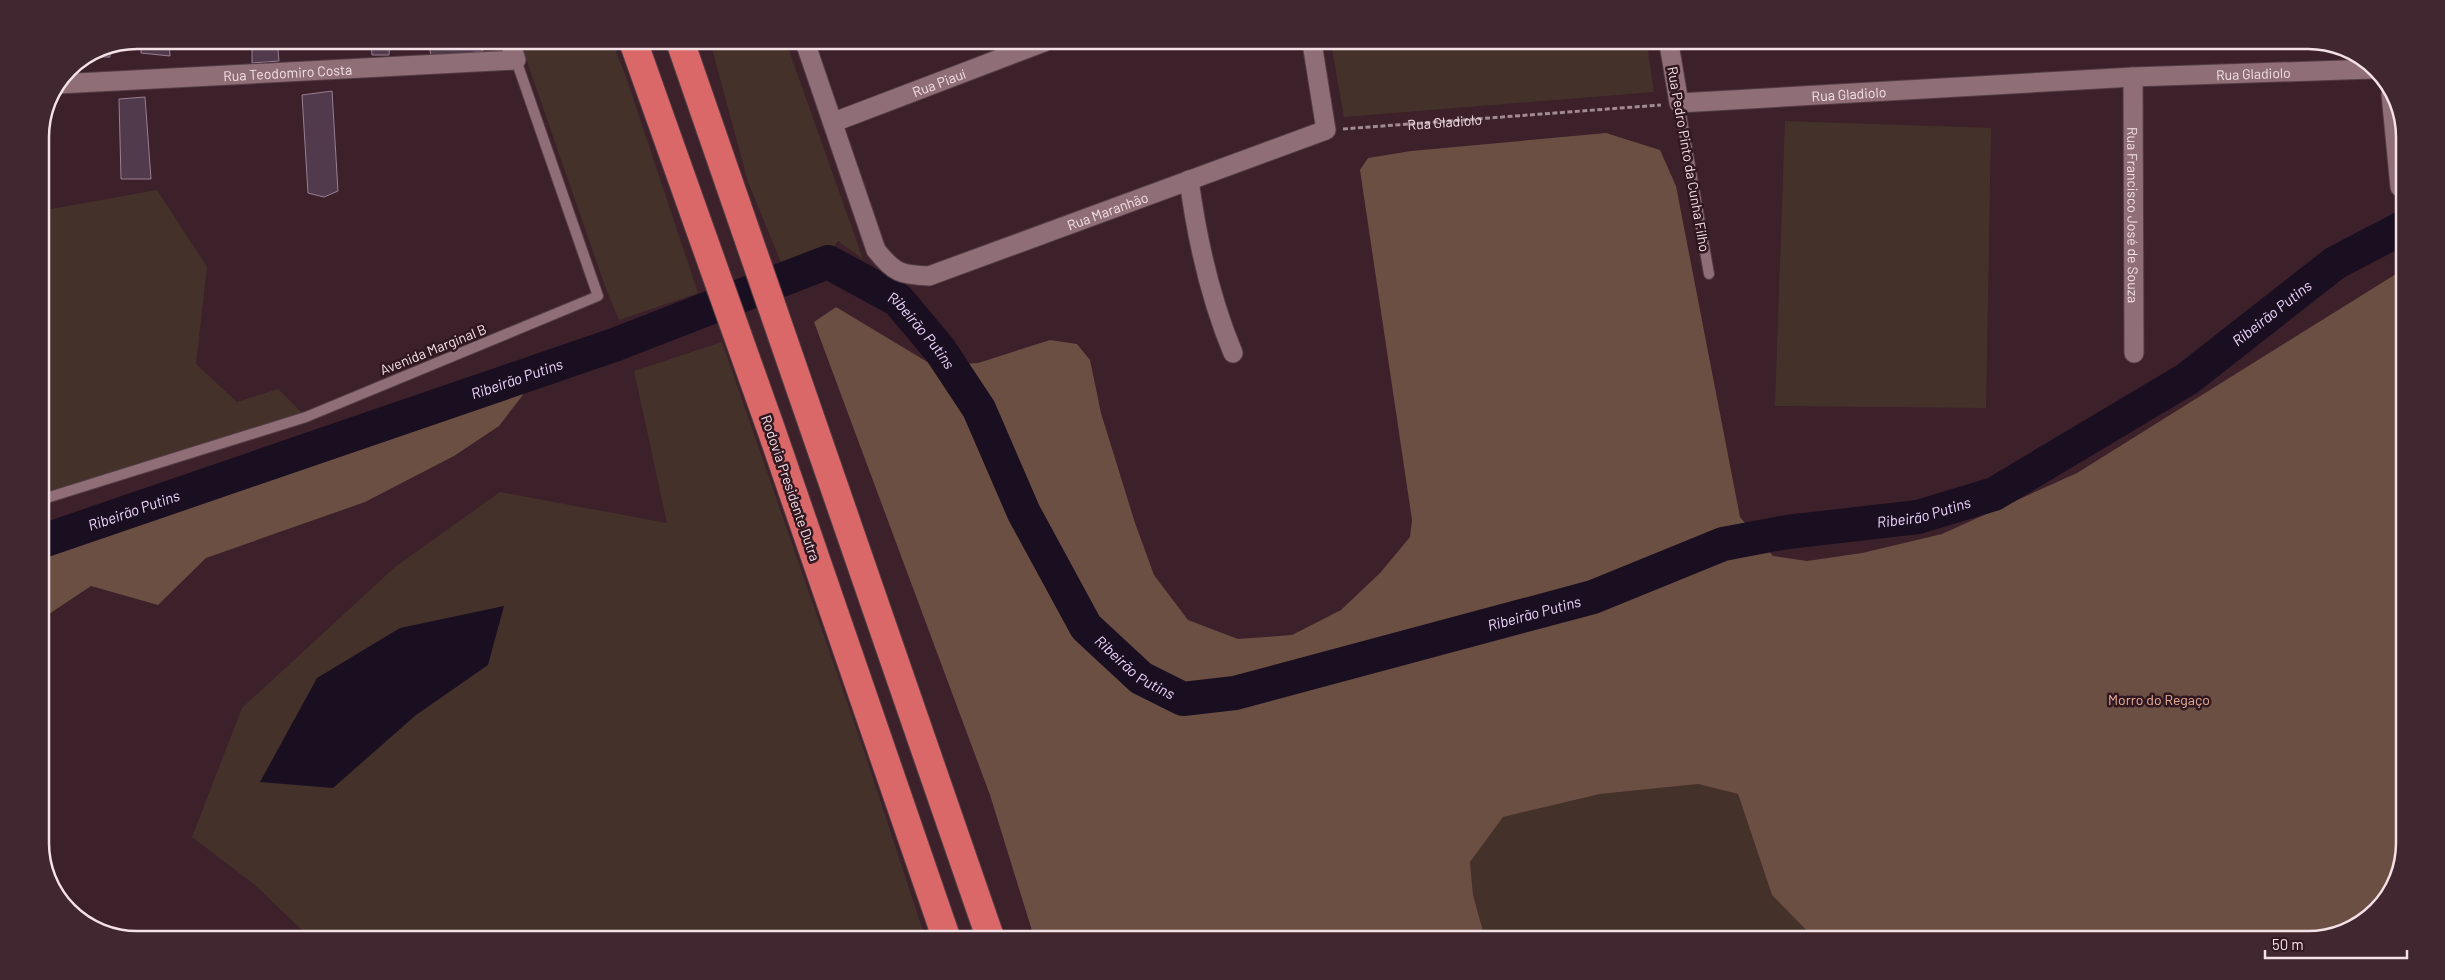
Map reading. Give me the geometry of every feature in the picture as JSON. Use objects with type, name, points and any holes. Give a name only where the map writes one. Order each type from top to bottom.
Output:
[{"type":"highway","name":"Rodovia Presidente Dutra","points":[[636,49],[749,365],[944,931]]},
{"type":"highway","points":[[683,49],[988,931]]},
{"type":"street","points":[[513,49],[516,60]]},
{"type":"street","points":[[808,49],[834,122]]},
{"type":"street","name":"Rua Piauí","points":[[834,122],[1026,49]]},
{"type":"street","points":[[1313,49],[1326,130]]},
{"type":"street","name":"Rua Pedro Pinto da Cunha Filho","points":[[1670,49],[1679,103]]},
{"type":"street","name":"Rua Teodomiro Costa","points":[[67,84],[516,60]]},
{"type":"street","name":"Rua Gladiolo","points":[[1679,103],[2133,77],[2364,69]]},
{"type":"street","name":"Rua Francisco José de Souza","points":[[2133,77],[2134,353]]},
{"type":"street","points":[[2393,112],[2396,146]]},
{"type":"street","name":"Rua Maranhão","points":[[834,122],[876,250],[889,267],[905,275],[929,276],[1326,130]]},
{"type":"street","points":[[1189,180],[1198,245],[1224,332],[1233,353]]},
{"type":"lane","name":"Avenida Marginal B","points":[[49,497],[306,417],[598,296],[516,60]]},
{"type":"lane","name":"Rua Pedro Pinto da Cunha Filho","points":[[1679,103],[1709,274]]},
{"type":"path","name":"Rua Gladiolo","points":[[1326,130],[1679,103]]},
{"type":"shaded area","points":[[523,49],[615,49],[698,293],[619,320],[605,286]]},
{"type":"shaded area","points":[[712,49],[788,49],[863,259],[838,241],[828,254],[785,272],[748,182]]},
{"type":"shaded area","points":[[1332,49],[1648,49],[1654,92],[1344,117]]},
{"type":"shaded area","points":[[1785,121],[1991,128],[1986,408],[1775,406]]},
{"type":"shaded area","points":[[157,190],[207,267],[196,364],[237,402],[278,389],[306,417],[49,497],[49,209]]},
{"type":"shaded area","points":[[722,342],[864,751],[923,931],[303,931],[255,885],[192,837],[242,708],[395,567],[500,492],[667,523],[634,371]]},
{"type":"shaded area","points":[[504,606],[488,665],[416,715],[333,788],[260,782],[317,678],[400,628]]},
{"type":"shaded area","points":[[1698,784],[1738,794],[1772,895],[1807,931],[1483,931],[1473,895],[1470,861],[1503,817],[1600,794]]},
{"type":"green space","name":"Morro do Regaço","points":[[1606,133],[1660,150],[1676,186],[1740,517],[1773,556],[1807,561],[1862,553],[1942,534],[2077,473],[2396,274],[2396,843],[2392,871],[2381,892],[2362,913],[2347,922],[2325,930],[2314,931],[1807,931],[1772,895],[1738,794],[1698,784],[1600,794],[1503,817],[1470,862],[1473,895],[1483,931],[1032,931],[990,795],[814,322],[836,307],[934,366],[978,363],[1050,340],[1077,344],[1090,360],[1101,413],[1135,523],[1154,575],[1188,620],[1238,639],[1292,635],[1341,610],[1380,573],[1410,537],[1412,520],[1360,170],[1368,158],[1411,151]]},
{"type":"green space","points":[[543,369],[499,426],[454,456],[365,502],[206,558],[158,605],[91,586],[49,614],[49,539]]},
{"type":"building","points":[[141,49],[170,49],[170,56],[141,53]]},
{"type":"building","points":[[252,49],[278,49],[279,61],[252,63]]},
{"type":"building","points":[[372,49],[389,49],[389,55],[372,55]]},
{"type":"building","points":[[430,49],[482,49],[483,51],[431,58]]},
{"type":"building","points":[[110,53],[110,57],[100,57]]},
{"type":"building","points":[[332,91],[338,191],[324,197],[308,193],[302,95]]},
{"type":"building","points":[[145,97],[151,179],[121,179],[119,99]]},
{"type":"waterway","name":"Ribeirão Putins","points":[[49,539],[614,345],[828,262],[898,300],[940,350],[979,409],[1024,513],[1086,627],[1141,678],[1183,699],[1235,693],[1593,597],[1723,544],[1787,532],[1918,517],[1994,494],[2187,379],[2335,263],[2396,231]]}]
